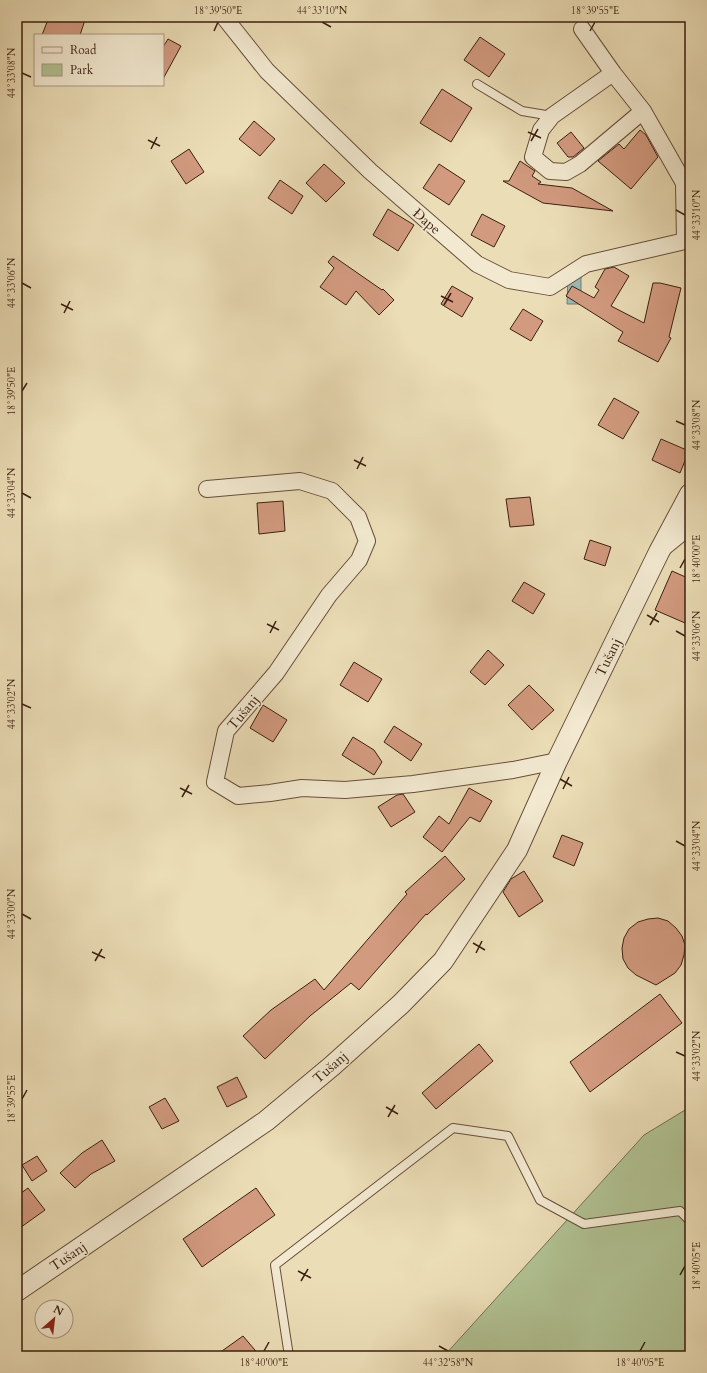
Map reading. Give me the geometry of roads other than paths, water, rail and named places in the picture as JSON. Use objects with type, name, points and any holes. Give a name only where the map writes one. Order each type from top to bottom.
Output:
[{"type":"street","name":"Đape","points":[[224,17],[267,71],[370,172],[477,264],[490,271],[509,280],[550,287],[586,264],[687,243]]},
{"type":"street","points":[[582,29],[613,73],[643,111],[684,183],[687,243]]},
{"type":"street","points":[[613,73],[552,116],[541,130],[533,157],[550,171],[566,172],[580,164],[643,111]]},
{"type":"street","name":"Tušanj","points":[[207,489],[300,481],[332,491],[358,517],[367,541],[360,560],[329,595],[276,673],[226,731],[215,782],[238,796],[302,788],[345,790],[413,784],[513,770],[557,761]]},
{"type":"street","name":"Tušanj","points":[[17,1291],[266,1121],[332,1066],[401,1004],[442,961],[517,850],[557,761],[659,552],[690,494]]},
{"type":"street","name":"Tušanj","points":[[659,552],[690,526]]},
{"type":"lane","points":[[477,84],[522,111],[552,116]]},
{"type":"lane","points":[[289,1356],[274,1265],[453,1128],[508,1136],[540,1200],[584,1224],[680,1211],[690,1221]]},
{"type":"water","points":[[568,276],[581,276],[581,304],[567,304]]}]
